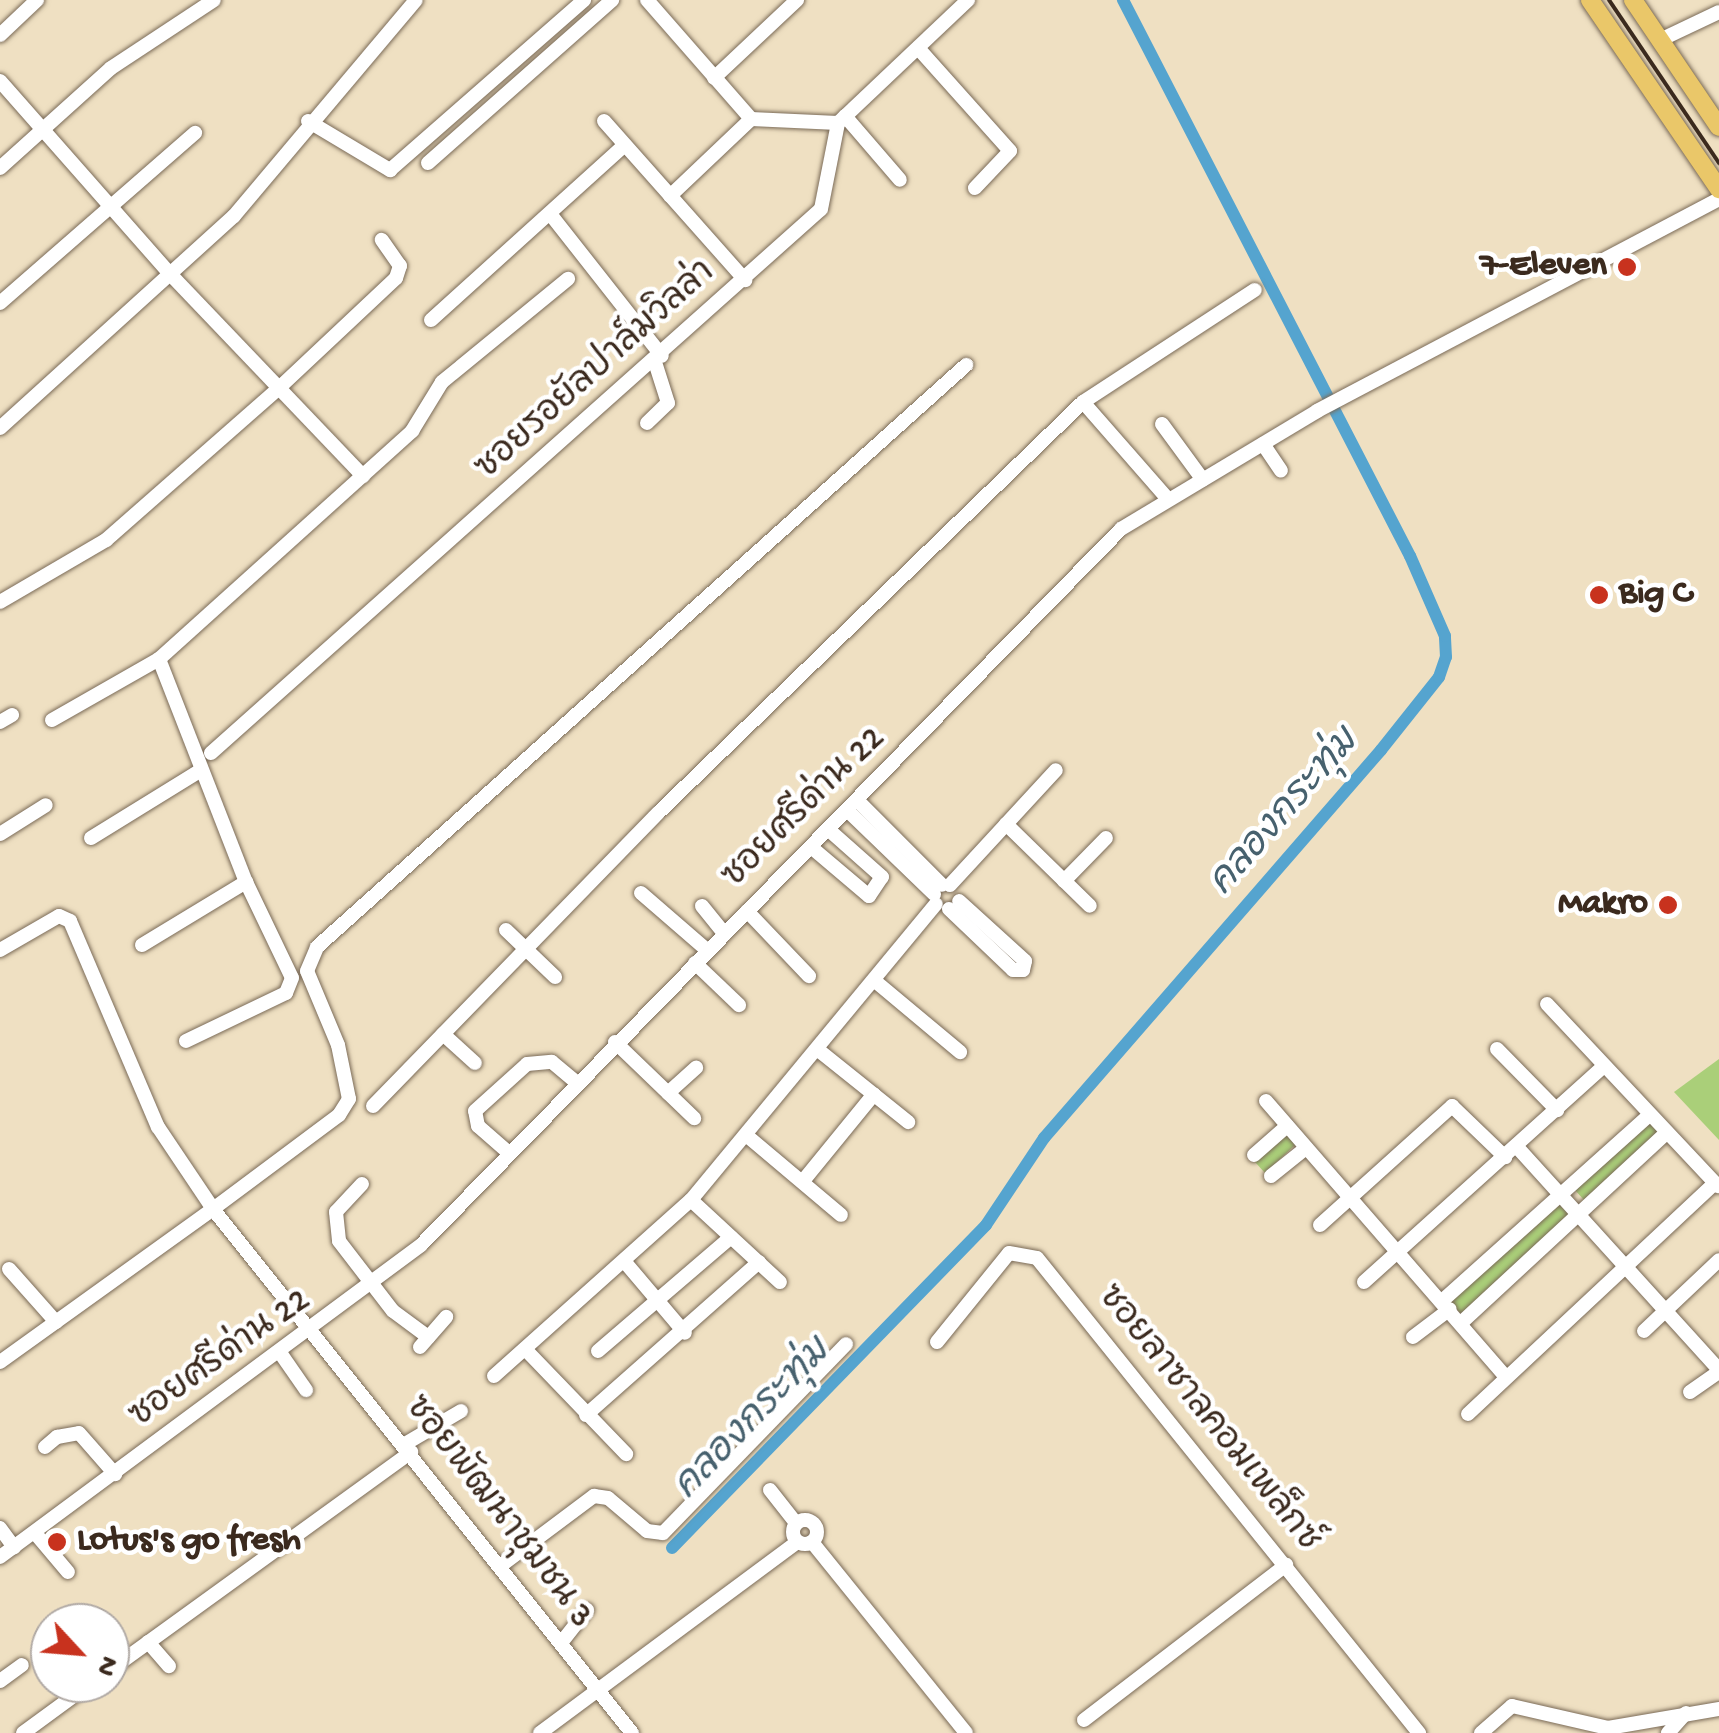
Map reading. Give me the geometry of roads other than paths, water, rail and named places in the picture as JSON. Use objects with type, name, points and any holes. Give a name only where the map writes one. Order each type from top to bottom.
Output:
[{"type":"main road","points":[[1590,0],[1719,189]]},
{"type":"main road","points":[[1633,0],[1719,127]]},
{"type":"street","points":[[0,35],[37,0]]},
{"type":"street","points":[[0,168],[111,68],[214,0]]},
{"type":"street","points":[[0,428],[234,216],[308,121],[416,0]]},
{"type":"street","points":[[308,121],[390,170],[584,0]]},
{"type":"street","points":[[428,163],[612,0]]},
{"type":"street","points":[[647,0],[751,119]]},
{"type":"street","points":[[714,78],[796,0]]},
{"type":"street","points":[[670,196],[751,119],[841,119],[968,0]]},
{"type":"street","points":[[1660,40],[1719,12]]},
{"type":"street","points":[[918,48],[1010,151],[975,188]]},
{"type":"street","points":[[0,81],[171,275],[363,476]]},
{"type":"street","points":[[841,119],[900,180]]},
{"type":"street","name":"ซอยรอยัลปาล์มวิลล่า","points":[[212,753],[659,359],[821,209],[841,119]]},
{"type":"street","points":[[604,120],[744,280]]},
{"type":"street","points":[[0,303],[195,133]]},
{"type":"street","points":[[430,320],[626,145]]},
{"type":"street","name":"ซอยศรีด่าน 22","points":[[0,1558],[314,1330],[422,1246],[615,1042],[1122,529],[1317,411],[1719,199]]},
{"type":"street","points":[[551,215],[659,359],[668,403],[647,423]]},
{"type":"street","points":[[0,602],[106,540],[280,388],[396,278],[400,266],[382,240]]},
{"type":"street","points":[[52,720],[159,658],[412,431],[442,382],[568,279]]},
{"type":"street","points":[[373,1106],[526,949],[1083,402],[1255,290]]},
{"type":"street","points":[[0,1362],[340,1115],[349,1100],[338,1045],[307,971],[317,947],[966,365]]},
{"type":"street","points":[[1083,402],[1168,499]]},
{"type":"street","points":[[1162,424],[1203,480]]},
{"type":"street","points":[[1263,444],[1281,471]]},
{"type":"street","points":[[159,658],[291,986],[186,1040]]},
{"type":"street","points":[[91,838],[202,770]]},
{"type":"street","points":[[494,1376],[691,1200],[1006,824],[1056,770]]},
{"type":"street","points":[[0,834],[46,805]]},
{"type":"street","points":[[852,805],[945,896],[1013,970],[1023,970],[1025,960],[945,896]]},
{"type":"street","points":[[1006,824],[1090,906]]},
{"type":"street","points":[[810,847],[869,896],[882,878],[828,829]]},
{"type":"street","points":[[1064,881],[1106,838]]},
{"type":"street","points":[[142,945],[246,882]]},
{"type":"street","points":[[640,893],[708,951]]},
{"type":"street","points":[[702,906],[725,934]]},
{"type":"street","points":[[747,910],[809,976]]},
{"type":"street","name":"ซอยพัฒนาชุมชน 3","points":[[0,950],[58,916],[70,921],[158,1127],[213,1208],[503,1564],[632,1733]]},
{"type":"street","points":[[506,930],[555,977]]},
{"type":"street","points":[[695,963],[740,1005]]},
{"type":"street","points":[[875,981],[960,1052]]},
{"type":"street","points":[[1468,1414],[1717,1185],[1546,1004]]},
{"type":"street","points":[[444,1034],[475,1063]]},
{"type":"street","points":[[615,1042],[694,1118]]},
{"type":"street","points":[[817,1049],[908,1122]]},
{"type":"street","points":[[1497,1049],[1556,1110]]},
{"type":"street","points":[[509,1154],[478,1126],[475,1111],[527,1064],[552,1062],[576,1082]]},
{"type":"street","points":[[1364,1282],[1604,1066]]},
{"type":"street","points":[[668,1093],[696,1068]]},
{"type":"street","points":[[803,1181],[874,1094]]},
{"type":"street","points":[[1266,1101],[1401,1252],[1506,1378]]},
{"type":"street","points":[[1320,1225],[1452,1106],[1504,1157]]},
{"type":"street","points":[[1412,1337],[1649,1115]]},
{"type":"street","points":[[1254,1155],[1287,1126]]},
{"type":"street","points":[[1461,1323],[1666,1133]]},
{"type":"street","points":[[746,1135],[841,1215]]},
{"type":"street","points":[[1517,1147],[1629,1264],[1717,1365],[1690,1392]]},
{"type":"street","points":[[1271,1176],[1306,1148]]},
{"type":"street","points":[[362,1184],[336,1212],[334,1226],[372,1285],[424,1342],[446,1317]]},
{"type":"street","points":[[691,1200],[780,1282]]},
{"type":"street","points":[[598,1351],[731,1236]]},
{"type":"street","name":"ซอยลาซาลคอมเพล็กซ์","points":[[937,1342],[1009,1253],[1037,1258],[1419,1733]]},
{"type":"street","points":[[1644,1332],[1719,1260]]},
{"type":"street","points":[[624,1261],[683,1331]]},
{"type":"street","points":[[586,1415],[758,1262]]},
{"type":"street","points":[[9,1269],[56,1322]]},
{"type":"street","points":[[503,1564],[594,1496],[608,1498],[648,1531],[663,1533],[846,1344]]},
{"type":"street","points":[[524,1349],[626,1454]]},
{"type":"street","points":[[281,1354],[306,1390]]},
{"type":"street","points":[[130,1655],[462,1411]]},
{"type":"street","points":[[45,1448],[57,1437],[79,1433],[115,1474]]},
{"type":"street","points":[[770,1490],[796,1523],[805,1542],[966,1733]]},
{"type":"street","points":[[540,1733],[805,1542],[815,1524],[796,1523]]},
{"type":"street","points":[[0,1528],[14,1547]]},
{"type":"street","points":[[35,1532],[68,1572]]},
{"type":"street","points":[[1084,1720],[1286,1566]]},
{"type":"street","points":[[561,1643],[587,1610]]},
{"type":"street","points":[[148,1642],[170,1666]]},
{"type":"street","points":[[0,1680],[22,1665]]},
{"type":"street","points":[[22,1733],[64,1703]]},
{"type":"street","points":[[1481,1733],[1512,1706],[1574,1729],[1622,1727],[1686,1712],[1719,1710]]},
{"type":"street","points":[[1668,1733],[1686,1712]]},
{"type":"waterway","name":"คลองกระทุ่ม","points":[[672,1548],[986,1225],[1044,1138],[1381,750],[1439,677],[1446,657],[1445,636],[1410,556],[1123,0]]},
{"type":"railway","points":[[1609,0],[1719,163]]},
{"type":"place","name":"7-Eleven","points":[[1627,267]]},
{"type":"place","name":"Big C","points":[[1599,595]]},
{"type":"place","name":"Makro","points":[[1668,905]]},
{"type":"place","name":"Lotus's go fresh","points":[[57,1542]]}]
